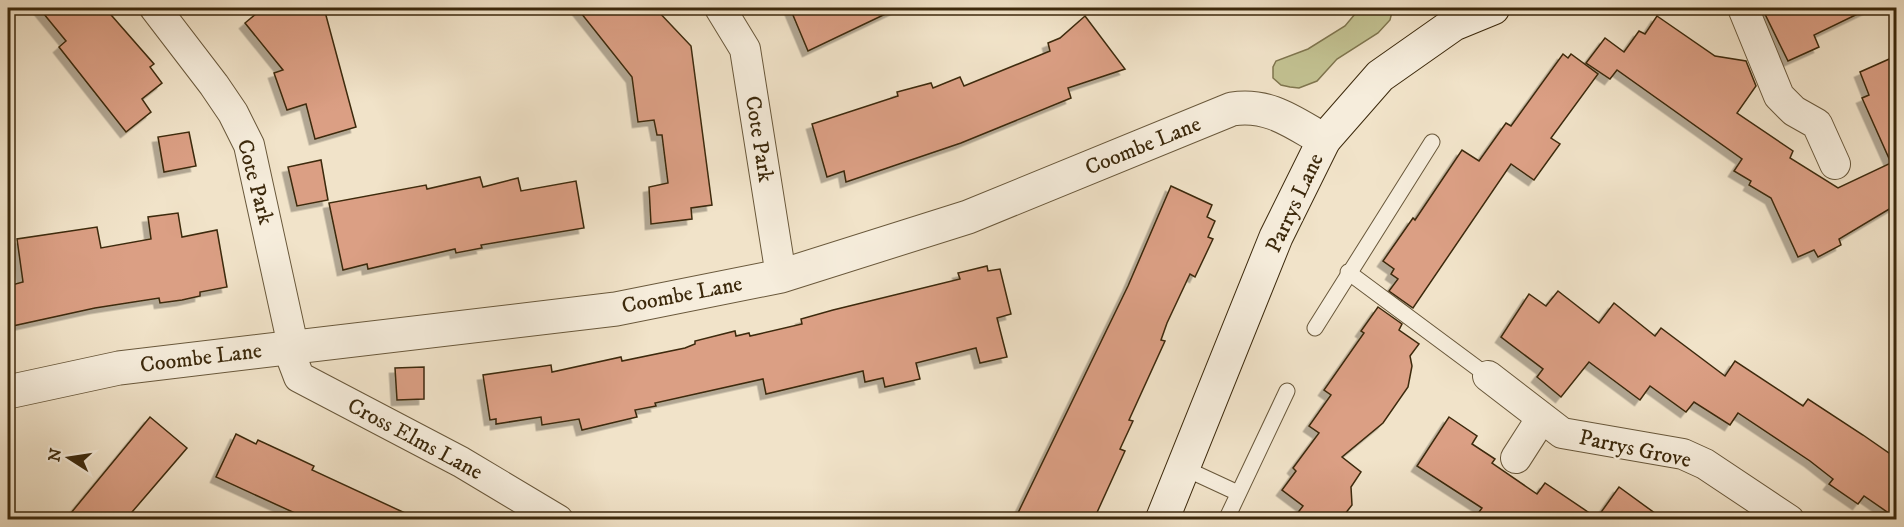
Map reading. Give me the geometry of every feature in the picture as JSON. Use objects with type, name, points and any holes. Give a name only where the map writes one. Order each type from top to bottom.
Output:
[{"type":"street","name":"Cote Park","points":[[154,8],[214,85],[233,113],[249,145],[291,347]]},
{"type":"street","name":"Cote Park","points":[[720,8],[745,49],[782,276]]},
{"type":"street","name":"Parrys Lane","points":[[1162,519],[1276,237],[1324,140],[1380,76],[1450,16],[1493,8]]},
{"type":"street","points":[[1743,8],[1779,96],[1794,111],[1817,124],[1835,164]]},
{"type":"street","name":"Coombe Lane","points":[[8,392],[119,368],[616,309],[782,276],[968,218],[1232,109],[1246,107],[1276,112],[1324,140]]},
{"type":"street","name":"Cross Elms Lane","points":[[291,347],[299,377],[461,462],[558,519]]},
{"type":"street","name":"Parrys Grove","points":[[1488,376],[1562,433],[1683,454],[1705,464],[1789,519]]},
{"type":"street","points":[[1516,458],[1540,418]]},
{"type":"lane","points":[[1315,328],[1348,272],[1432,142]]},
{"type":"lane","points":[[1348,272],[1488,376]]},
{"type":"lane","points":[[1226,519],[1287,391]]},
{"type":"lane","points":[[1184,468],[1238,493]]},
{"type":"shaded area","points":[[1360,8],[1393,8],[1390,20],[1378,33],[1337,59],[1317,81],[1299,88],[1281,85],[1273,78],[1273,67],[1276,61],[1308,49],[1345,26]]},
{"type":"building","points":[[39,8],[105,8],[154,64],[150,67],[162,83],[142,99],[151,112],[126,132],[59,47],[66,41]]},
{"type":"building","points":[[263,8],[324,8],[356,127],[315,139],[306,104],[287,110],[274,73],[283,70],[245,23]]},
{"type":"building","points":[[577,8],[655,8],[691,46],[712,205],[691,208],[692,219],[651,224],[649,187],[668,183],[662,135],[657,135],[654,120],[638,122],[632,77]]},
{"type":"building","points":[[790,8],[898,8],[808,51]]},
{"type":"building","points":[[1762,8],[1870,8],[1814,35],[1819,47],[1788,61]]},
{"type":"building","points":[[1085,16],[1125,69],[1068,88],[1071,98],[961,143],[846,182],[844,171],[827,177],[812,124],[898,96],[897,92],[931,83],[933,88],[960,77],[964,86],[1050,51],[1048,43],[1060,38]]},
{"type":"building","points":[[1657,16],[1715,56],[1746,61],[1756,86],[1737,113],[1793,151],[1790,158],[1838,188],[1891,163],[1862,98],[1869,95],[1860,72],[1896,56],[1896,205],[1839,239],[1841,245],[1818,257],[1814,250],[1798,257],[1771,198],[1749,185],[1751,181],[1734,171],[1742,159],[1617,70],[1610,79],[1586,63],[1605,38],[1624,52],[1639,31],[1645,34]]},
{"type":"building","points":[[1563,54],[1568,58],[1571,54],[1598,74],[1551,138],[1560,144],[1534,180],[1511,164],[1413,308],[1389,291],[1398,279],[1391,274],[1394,269],[1383,261],[1413,218],[1415,220],[1462,150],[1479,161],[1506,123],[1511,126]]},
{"type":"building","points":[[189,132],[196,166],[164,172],[158,137]]},
{"type":"building","points":[[321,160],[328,200],[297,206],[288,167]]},
{"type":"building","points":[[480,177],[483,187],[518,178],[521,191],[576,181],[584,228],[481,245],[482,248],[456,253],[455,249],[368,269],[367,264],[343,270],[329,203],[426,185],[427,189]]},
{"type":"building","points":[[1171,186],[1212,205],[1207,217],[1215,221],[1208,237],[1213,239],[1195,277],[1190,274],[1167,323],[1161,340],[1165,341],[1129,420],[1133,421],[1120,449],[1125,451],[1094,519],[1015,519],[1128,286]]},
{"type":"building","points":[[178,213],[182,237],[217,230],[227,287],[200,292],[200,296],[182,300],[160,303],[159,298],[95,308],[8,327],[8,286],[23,282],[17,239],[97,227],[101,248],[151,239],[148,217]]},
{"type":"building","points":[[987,266],[988,271],[1000,269],[1011,314],[997,318],[1007,357],[980,363],[976,348],[916,363],[920,379],[885,387],[883,378],[865,382],[863,371],[766,394],[763,379],[655,403],[656,406],[635,410],[637,417],[582,430],[579,419],[542,425],[541,417],[496,424],[496,419],[490,420],[483,375],[551,365],[552,372],[621,357],[622,361],[685,348],[695,344],[695,341],[735,331],[736,336],[749,333],[750,336],[802,324],[801,319],[833,310],[960,279],[958,273]]},
{"type":"building","points":[[1558,291],[1599,323],[1614,303],[1655,336],[1661,328],[1725,376],[1735,361],[1803,406],[1808,399],[1863,435],[1896,458],[1896,518],[1864,496],[1858,504],[1829,484],[1833,479],[1810,461],[1738,413],[1730,425],[1694,402],[1686,412],[1650,386],[1640,400],[1589,362],[1561,397],[1537,377],[1543,369],[1501,337],[1529,294],[1546,306]]},
{"type":"building","points":[[1378,307],[1402,324],[1399,330],[1419,344],[1410,356],[1412,366],[1408,387],[1383,423],[1342,457],[1361,472],[1351,487],[1352,505],[1341,519],[1293,519],[1303,506],[1282,490],[1296,471],[1293,468],[1319,433],[1309,426],[1331,395],[1324,390],[1364,333],[1361,331]]},
{"type":"building","points":[[424,367],[424,399],[397,400],[395,368]]},
{"type":"building","points":[[150,417],[187,448],[126,519],[66,519]]},
{"type":"building","points":[[1449,417],[1477,436],[1472,444],[1495,459],[1492,463],[1537,494],[1545,483],[1597,518],[1619,487],[1663,519],[1474,519],[1482,508],[1417,466]]},
{"type":"building","points":[[236,434],[256,444],[258,440],[314,466],[312,470],[418,519],[308,519],[216,477]]}]
